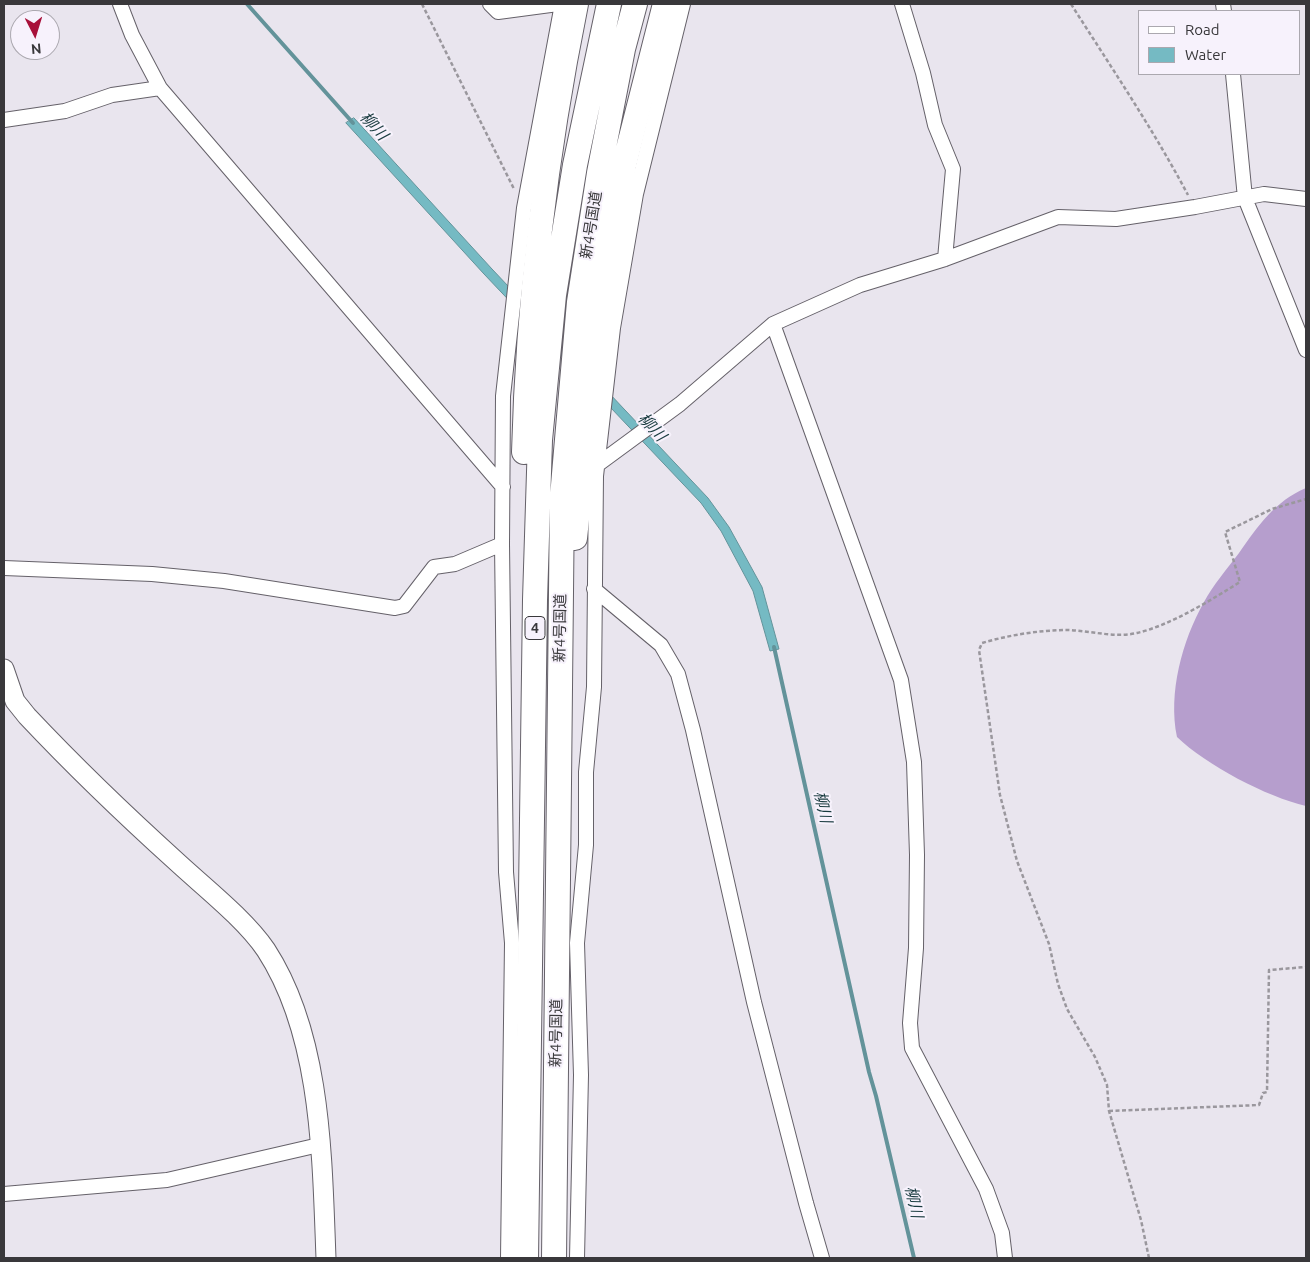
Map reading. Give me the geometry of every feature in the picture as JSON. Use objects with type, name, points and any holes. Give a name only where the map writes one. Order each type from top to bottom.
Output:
[{"type":"highway","points":[[535,600],[523,510],[526,376],[537,248],[554,122],[576,4]]},
{"type":"highway","name":"新4号国道","points":[[526,1258],[535,600],[540,440],[554,295],[575,165],[609,4]]},
{"type":"highway","name":"新4号国道","points":[[554,1258],[562,497],[579,302],[599,173],[623,49],[635,4]]},
{"type":"highway","points":[[560,672],[600,303],[624,165],[665,4]]},
{"type":"street","points":[[120,4],[132,36],[160,88],[503,487]]},
{"type":"street","points":[[490,4],[498,12],[558,4]]},
{"type":"street","points":[[508,1258],[512,943],[506,872],[502,544],[504,396],[524,208],[562,4]]},
{"type":"street","points":[[577,1258],[581,1074],[577,943],[586,845],[586,772],[594,687],[597,465],[613,328],[636,194],[683,4]]},
{"type":"street","points":[[902,4],[923,72],[935,125],[953,169],[945,259]]},
{"type":"street","points":[[1232,75],[1245,198],[1306,350]]},
{"type":"street","points":[[4,120],[65,111],[112,95],[160,88]]},
{"type":"street","points":[[597,465],[680,404],[773,324],[860,285],[945,259],[1058,217],[1116,219],[1264,194],[1306,199]]},
{"type":"street","points":[[773,324],[901,680],[914,762],[917,854],[916,948],[910,1023],[912,1048],[986,1189],[1002,1233],[1005,1258]]},
{"type":"street","points":[[4,568],[152,574],[224,581],[395,608],[404,606],[434,567],[455,564],[502,544]]},
{"type":"street","points":[[594,589],[661,645],[678,674],[693,730],[754,1002],[822,1258]]},
{"type":"street","points":[[5,680],[15,702],[51,742],[128,818],[236,917],[265,948],[284,983],[306,1043],[318,1117],[326,1258]]},
{"type":"street","points":[[4,1194],[167,1180],[319,1145]]},
{"type":"path","points":[[422,4],[474,104],[524,208]]},
{"type":"path","points":[[1071,4],[1164,151],[1195,207]]},
{"type":"path","points":[[1149,1258],[1141,1220],[1110,1111],[1107,1085],[1095,1057],[1067,1009],[1058,984],[1050,944],[1016,861],[1000,795],[979,650],[982,643],[1020,635],[1069,630],[1106,635],[1138,633],[1203,605],[1240,582],[1225,532],[1272,509],[1306,499]]},
{"type":"path","points":[[1110,1111],[1259,1105],[1263,1093],[1267,1092],[1269,970],[1306,967]]},
{"type":"shaded area","points":[[1306,488],[1306,806],[1290,802],[1256,788],[1220,769],[1189,748],[1177,737],[1174,703],[1183,650],[1196,617],[1208,596],[1268,515],[1285,500]]},
{"type":"water","points":[[354,118],[492,269],[708,498],[729,527],[762,587],[779,649],[770,651],[753,591],[721,531],[701,503],[484,274],[346,123]]},
{"type":"waterway","name":"柳川","points":[[247,4],[353,123]]},
{"type":"waterway","name":"柳川","points":[[774,647],[869,1072],[914,1258]]}]
